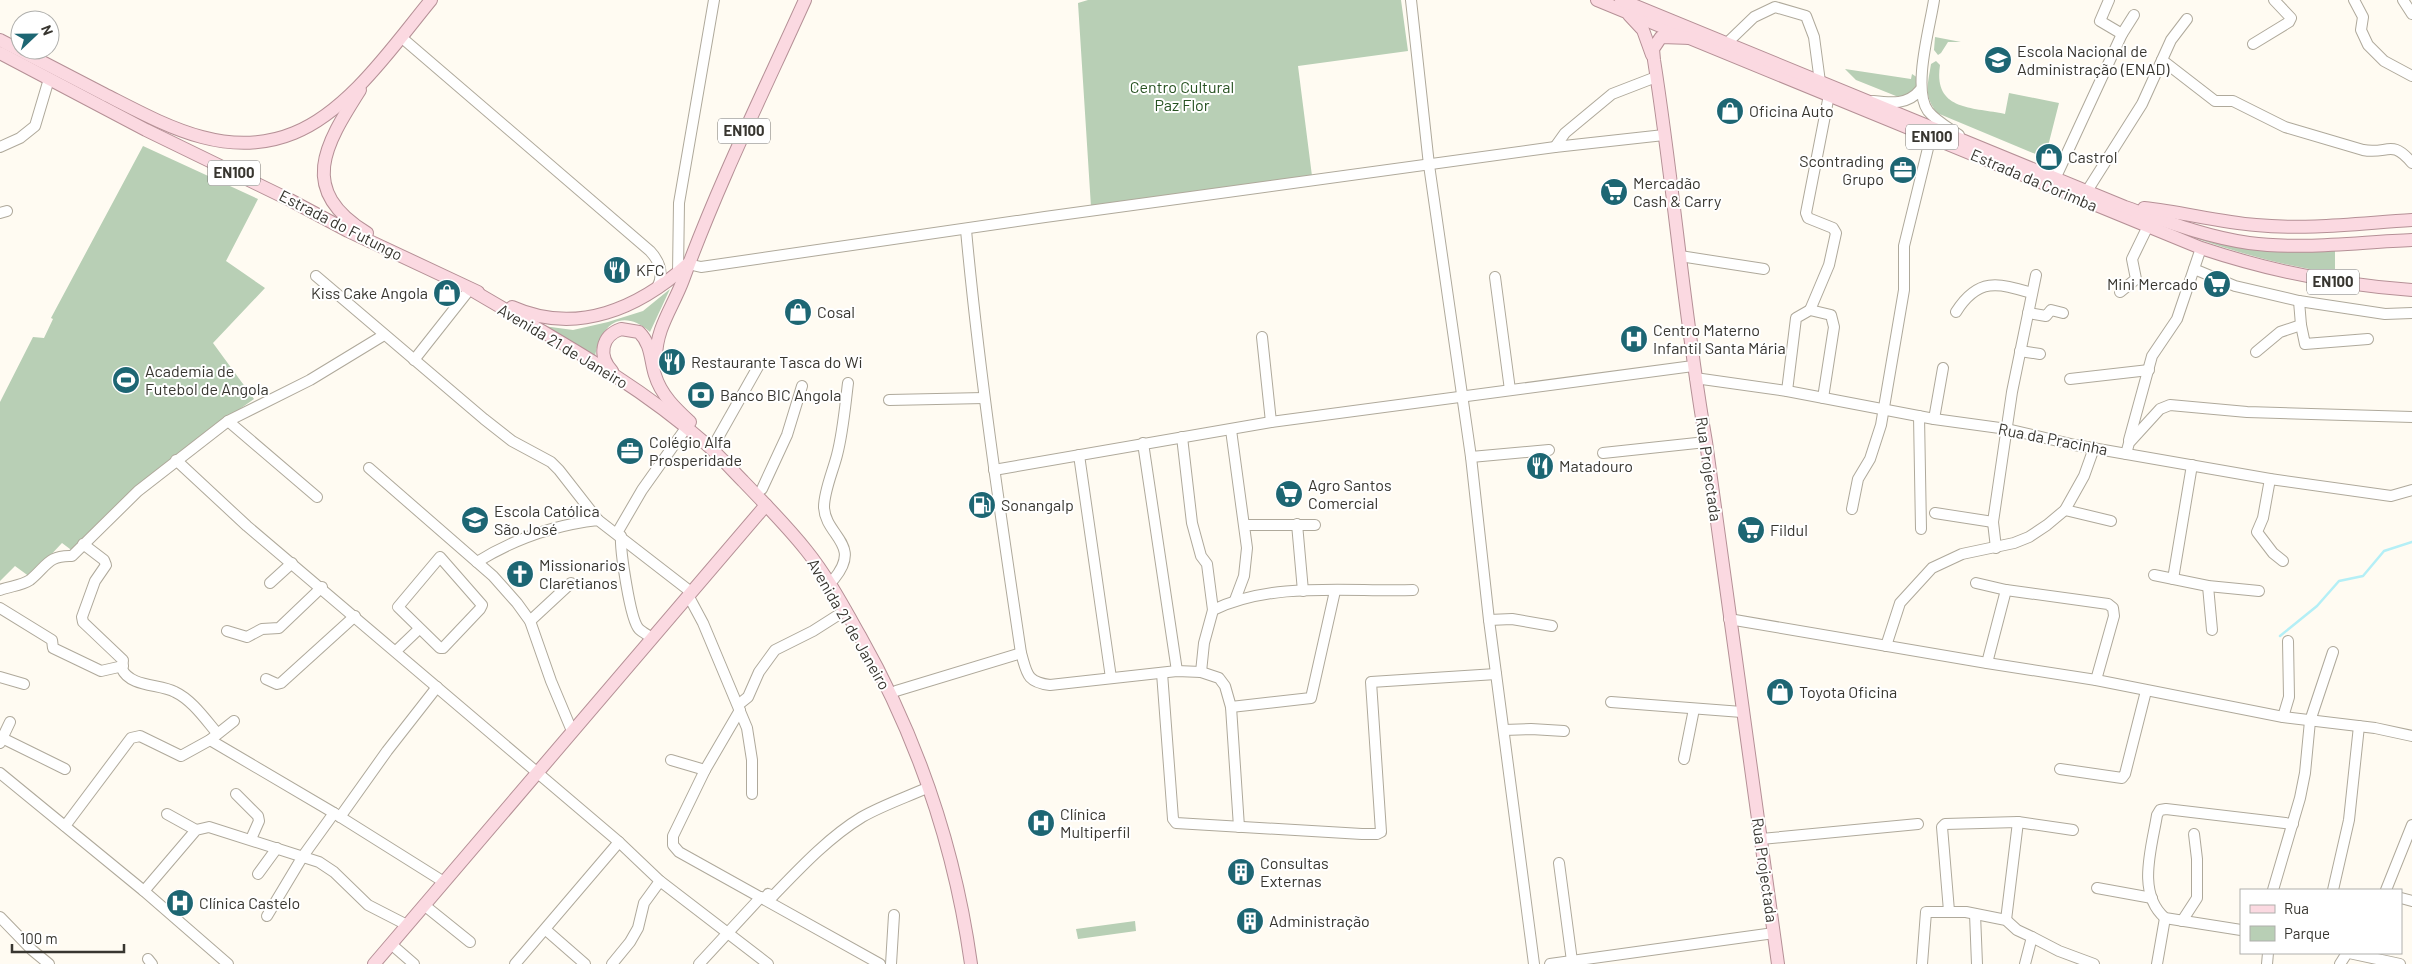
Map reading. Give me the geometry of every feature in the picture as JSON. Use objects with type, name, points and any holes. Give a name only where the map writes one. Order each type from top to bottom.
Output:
[{"type":"main road","name":"EN100","points":[[0,40],[188,135],[226,142],[258,143],[294,133],[329,111],[368,77],[431,0]]},
{"type":"main road","name":"Estrada do Futungo","points":[[662,390],[656,360],[656,342],[660,327],[680,289],[688,264],[726,170],[805,0]]},
{"type":"main road","name":"Estrada da Corimba","points":[[1597,0],[1623,6],[1691,38],[2201,248],[2289,274],[2336,282],[2399,289]]},
{"type":"main road","name":"Estrada da Corimba","points":[[1623,6],[1642,4],[1727,43],[2055,179],[2125,207],[2209,235],[2251,243],[2309,245],[2412,240]]},
{"type":"main road","points":[[1623,6],[1643,30],[1654,60]]},
{"type":"main road","name":"Rua Projectada","points":[[1691,38],[1661,38],[1653,49],[1654,60],[1694,372],[1706,442],[1778,964]]},
{"type":"main road","name":"Estrada do Futungo","points":[[0,53],[146,130],[290,200],[348,231],[520,311],[561,318],[591,316],[622,309],[656,289],[688,264]]},
{"type":"main road","points":[[368,77],[337,125],[328,147],[324,168],[326,188],[334,204],[348,220],[419,264]]},
{"type":"main road","name":"Estrada da Corimba","points":[[2125,207],[2180,212],[2258,226],[2309,226],[2412,220]]},
{"type":"main road","points":[[2398,241],[2412,245]]},
{"type":"main road","points":[[2399,289],[2412,285]]},
{"type":"main road","name":"Avenida 21 de Janeiro","points":[[470,289],[591,360],[648,398],[707,445],[766,505],[806,550],[846,610],[882,675],[911,739],[929,787],[953,873],[971,964]]},
{"type":"main road","name":"EN100","points":[[2399,289],[2412,290]]},
{"type":"main road","points":[[648,398],[610,370],[605,362],[603,355],[604,343],[616,331],[633,330],[644,338],[651,354],[655,377],[662,390]]},
{"type":"main road","name":"Avenida 21 de Janeiro","points":[[662,390],[679,412],[715,443],[762,489],[834,579],[896,691],[923,752],[952,835],[965,887],[979,964]]},
{"type":"main road","points":[[374,964],[766,505]]},
{"type":"street","points":[[678,273],[679,203],[714,0]]},
{"type":"street","points":[[1411,0],[1429,166],[1471,457],[1496,674],[1534,964]]},
{"type":"street","points":[[1934,0],[1920,90],[1922,100],[1935,118],[1970,143]]},
{"type":"street","points":[[2109,0],[2100,21],[2122,34]]},
{"type":"street","points":[[2253,44],[2290,22],[2290,15],[2274,0]]},
{"type":"street","points":[[2354,0],[2364,16],[2361,30],[2368,45],[2384,61],[2412,76]]},
{"type":"street","points":[[2403,0],[2412,14]]},
{"type":"street","points":[[1727,43],[1754,17],[1775,7],[1806,16],[1814,37],[1820,82]]},
{"type":"street","points":[[2055,179],[2122,34],[2134,15]]},
{"type":"street","points":[[2087,191],[2142,104],[2171,40],[2187,19]]},
{"type":"street","points":[[401,37],[650,251],[661,268],[661,278],[656,289]]},
{"type":"street","points":[[2162,60],[2215,101],[2233,101],[2285,126],[2363,150],[2372,152],[2395,148],[2402,152],[2412,163]]},
{"type":"street","points":[[1555,147],[1565,133],[1612,94],[1656,77]]},
{"type":"street","points":[[0,147],[20,138],[34,126],[49,80]]},
{"type":"street","points":[[1867,101],[1896,103],[1915,96],[1920,90]]},
{"type":"street","points":[[1787,391],[1796,318],[1810,310],[1829,265],[1836,233],[1833,228],[1808,218],[1806,213],[1829,95]]},
{"type":"street","points":[[688,264],[701,267],[966,230],[1045,217],[1429,166],[1555,147],[1664,135]]},
{"type":"street","points":[[1852,510],[1858,479],[1877,441],[1884,408],[1904,290],[1904,246],[1931,136]]},
{"type":"street","points":[[2120,292],[2136,279],[2132,259],[2148,226]]},
{"type":"street","points":[[966,230],[984,398],[1021,652],[1027,674],[1032,680],[1050,685],[1177,671],[1202,672],[1219,678],[1225,686],[1231,707],[1239,827]]},
{"type":"street","points":[[2126,454],[2157,347],[2177,318],[2201,248]]},
{"type":"street","points":[[1680,256],[1764,268]]},
{"type":"street","points":[[2194,269],[2235,286],[2299,301],[2385,314],[2412,313]]},
{"type":"street","points":[[316,276],[512,441],[555,466],[598,520],[619,534],[690,593],[739,707],[749,744],[752,794]]},
{"type":"street","points":[[1996,548],[1993,522],[2020,351],[2036,276]]},
{"type":"street","points":[[1495,277],[1510,390]]},
{"type":"street","points":[[1956,312],[1964,299],[1972,292],[1992,284],[2032,293]]},
{"type":"street","points":[[414,360],[470,289]]},
{"type":"street","points":[[2299,301],[2304,342],[2309,345],[2368,338]]},
{"type":"street","points":[[1810,310],[1827,313],[1833,320],[1834,327],[1823,398]]},
{"type":"street","points":[[2028,313],[2041,316],[2046,316],[2051,310],[2063,313]]},
{"type":"street","points":[[2256,352],[2280,332],[2301,325]]},
{"type":"street","points":[[0,590],[29,580],[56,557],[62,555],[72,556],[129,499],[176,460],[228,421],[310,380],[384,334]]},
{"type":"street","points":[[1262,337],[1271,422]]},
{"type":"street","points":[[2020,351],[2040,354]]},
{"type":"street","points":[[715,443],[759,365]]},
{"type":"street","points":[[1934,419],[1943,368]]},
{"type":"street","points":[[2070,379],[2149,370]]},
{"type":"street","name":"Rua da Pracinha","points":[[994,470],[1271,422],[1462,398],[1510,390],[1694,372],[1934,419],[2007,429],[2126,454],[2270,478],[2391,496],[2412,490]]},
{"type":"street","points":[[834,579],[845,563],[844,550],[839,537],[829,523],[824,506],[838,452],[848,383]]},
{"type":"street","points":[[762,489],[787,435],[802,386]]},
{"type":"street","points":[[888,400],[984,398]]},
{"type":"street","points":[[2128,443],[2160,409],[2170,405],[2248,412],[2412,417]]},
{"type":"street","points":[[1919,416],[1921,530]]},
{"type":"street","points":[[228,421],[317,497]]},
{"type":"street","points":[[652,638],[638,629],[633,617],[619,534],[642,490],[686,428]]},
{"type":"street","points":[[1231,430],[1247,548],[1244,576],[1235,600]]},
{"type":"street","points":[[1182,437],[1192,523],[1201,556],[1207,564],[1213,610],[1204,643],[1202,672]]},
{"type":"street","points":[[1603,453],[1706,442]]},
{"type":"street","points":[[1142,443],[1177,671]]},
{"type":"street","points":[[1886,646],[1900,603],[1932,568],[1962,554],[1996,548],[2030,537],[2065,510],[2084,476],[2094,448]]},
{"type":"street","points":[[1471,457],[1549,450]]},
{"type":"street","points":[[1079,455],[1111,678]]},
{"type":"street","points":[[176,460],[248,526],[620,842],[660,880],[768,964]]},
{"type":"street","points":[[2172,579],[2192,465]]},
{"type":"street","points":[[369,468],[477,562],[506,590],[530,621],[550,681],[572,731]]},
{"type":"street","points":[[2270,478],[2263,518],[2258,532],[2273,553],[2283,561]]},
{"type":"street","points":[[2065,510],[2111,521]]},
{"type":"street","points":[[1935,513],[1993,522]]},
{"type":"street","points":[[477,562],[514,541],[556,528],[598,520]]},
{"type":"street","points":[[1297,524],[1303,591]]},
{"type":"street","points":[[1245,525],[1315,525]]},
{"type":"street","points":[[83,544],[104,560],[106,566],[94,585],[82,619],[121,657],[124,673],[138,681],[170,690],[182,696],[214,736],[444,882]]},
{"type":"street","points":[[442,558],[482,605],[443,648],[440,648],[419,629],[398,605],[442,558]]},
{"type":"street","points":[[270,583],[292,563]]},
{"type":"street","points":[[2154,575],[2208,586],[2258,591]]},
{"type":"street","points":[[530,621],[571,583]]},
{"type":"street","points":[[1976,583],[2006,590],[2108,604],[2112,608],[2114,616],[2096,680]]},
{"type":"street","points":[[2208,586],[2212,630]]},
{"type":"street","points":[[227,631],[246,637],[262,629],[279,628],[322,587]]},
{"type":"street","points":[[1213,610],[1235,600],[1303,591],[1413,590]]},
{"type":"street","points":[[1987,664],[2006,590]]},
{"type":"street","points":[[1231,707],[1311,698],[1335,591]]},
{"type":"street","points":[[0,608],[52,640],[53,648],[89,666],[105,672],[123,666]]},
{"type":"street","points":[[846,610],[813,631],[775,650],[759,672],[748,697],[739,707],[705,770],[673,836],[673,845],[679,852],[880,964]]},
{"type":"street","points":[[266,679],[277,684],[281,682],[354,616]]},
{"type":"street","points":[[1490,620],[1512,619],[1552,626]]},
{"type":"street","points":[[1729,619],[1987,664],[2096,680],[2284,717],[2359,726],[2412,736]]},
{"type":"street","points":[[396,651],[419,629]]},
{"type":"street","points":[[2284,717],[2289,696],[2288,641]]},
{"type":"street","points":[[896,691],[1021,652]]},
{"type":"street","points":[[2273,889],[2293,824],[2305,773],[2310,721],[2333,652]]},
{"type":"street","points":[[1162,673],[1174,821],[1178,824],[1362,834],[1380,833],[1371,682],[1496,674]]},
{"type":"street","points":[[0,677],[24,684]]},
{"type":"street","points":[[267,916],[303,856],[437,687]]},
{"type":"street","points":[[2060,768],[2122,778],[2125,774],[2146,691]]},
{"type":"street","points":[[1611,702],[1742,712]]},
{"type":"street","points":[[1684,759],[1694,708]]},
{"type":"street","points":[[64,826],[131,738],[140,736],[181,756],[214,736],[234,720]]},
{"type":"street","points":[[10,722],[1,741],[65,769]]},
{"type":"street","points":[[2333,889],[2349,820],[2359,726]]},
{"type":"street","points":[[1504,730],[1531,728],[1564,731]]},
{"type":"street","points":[[671,760],[705,770]]},
{"type":"street","points":[[0,773],[144,891],[228,964]]},
{"type":"street","points":[[699,964],[763,898],[768,894],[773,896],[817,853],[851,825],[877,810],[929,787]]},
{"type":"street","points":[[236,794],[258,816],[259,821],[251,839]]},
{"type":"street","points":[[2240,930],[2165,918],[2160,914],[2149,889],[2148,866],[2160,810],[2166,809],[2293,824]]},
{"type":"street","points":[[167,814],[196,830]]},
{"type":"street","points":[[2006,920],[2018,822]]},
{"type":"street","points":[[1949,910],[1942,827],[1948,823],[2018,822],[2073,830]]},
{"type":"street","points":[[1761,839],[1918,824]]},
{"type":"street","points":[[2387,889],[2408,852],[2412,825]]},
{"type":"street","points":[[144,891],[196,830],[208,827],[319,862],[334,872],[368,905],[407,925]]},
{"type":"street","points":[[2182,921],[2198,898],[2194,834]]},
{"type":"street","points":[[515,964],[620,842]]},
{"type":"street","points":[[258,874],[276,848]]},
{"type":"street","points":[[1559,863],[1572,961]]},
{"type":"street","points":[[612,964],[630,942],[638,928],[644,903],[660,880]]},
{"type":"street","points":[[2097,888],[2152,898]]},
{"type":"street","points":[[424,905],[470,942]]},
{"type":"street","points":[[1922,964],[1926,912],[1949,910],[2006,920],[2017,930],[2059,951],[2094,964]]},
{"type":"street","points":[[1975,914],[1978,964]]},
{"type":"street","points":[[890,964],[894,915]]},
{"type":"street","points":[[0,918],[32,950],[50,964]]},
{"type":"street","points":[[2157,964],[2165,918]]},
{"type":"street","points":[[546,930],[585,964]]},
{"type":"street","points":[[1550,964],[1774,934]]},
{"type":"street","points":[[2025,964],[2032,937]]},
{"type":"street","points":[[391,944],[414,964]]},
{"type":"street","points":[[2352,954],[2393,963]]},
{"type":"green space","name":"Centro Cultural Paz Flor","points":[[1088,0],[1401,0],[1408,51],[1298,66],[1312,176],[1091,207],[1078,3]]},
{"type":"green space","points":[[1935,37],[1961,42],[1948,42],[1938,55],[1934,50]]},
{"type":"green space","points":[[1936,61],[1940,65],[1939,80],[1943,91],[1949,99],[1968,108],[2005,114],[2009,93],[2059,103],[2045,158],[1937,113],[1928,95],[1931,64]]},
{"type":"green space","points":[[1845,69],[1911,79],[1912,74],[1918,78],[1914,93],[1896,96],[1856,80]]},
{"type":"green space","name":"Academia de Futebol de Angola","points":[[143,146],[258,199],[226,261],[265,288],[213,343],[254,399],[210,430],[74,552],[62,543],[30,577],[15,566],[0,581],[0,402],[33,337],[44,338],[53,319],[51,318]]},
{"type":"green space","points":[[2141,219],[2301,251],[2335,251],[2335,273],[2261,258],[2213,244]]},
{"type":"green space","points":[[670,289],[650,332],[630,321],[614,323],[601,336],[595,358],[536,325],[573,330],[608,322],[643,311]]},
{"type":"green space","points":[[1135,921],[1136,931],[1078,939],[1076,929]]},
{"type":"waterway","points":[[2280,636],[2317,606],[2339,581],[2363,576],[2384,551],[2412,542]]},
{"type":"place","name":"Escola Nacional de Administração (ENAD)","points":[[1998,60]]},
{"type":"place","name":"Oficina Auto","points":[[1730,111]]},
{"type":"place","name":"Castrol","points":[[2049,157]]},
{"type":"place","name":"Scontrading Grupo","points":[[1903,170]]},
{"type":"place","name":"Mercadão Cash & Carry","points":[[1614,192]]},
{"type":"place","name":"KFC","points":[[617,270]]},
{"type":"place","name":"Mini Mercado","points":[[2217,284]]},
{"type":"place","name":"Kiss Cake Angola","points":[[447,293]]},
{"type":"place","name":"Cosal","points":[[798,312]]},
{"type":"place","name":"Centro Materno Infantil Santa Mária","points":[[1634,339]]},
{"type":"place","name":"Restaurante Tasca do Wi","points":[[672,362]]},
{"type":"place","name":"Academia de Futebol de Angola","points":[[126,380]]},
{"type":"place","name":"Banco BIC Angola","points":[[701,395]]},
{"type":"place","name":"Colégio Alfa Prosperidade","points":[[630,451]]},
{"type":"place","name":"Matadouro","points":[[1540,466]]},
{"type":"place","name":"Agro Santos Comercial","points":[[1289,494]]},
{"type":"place","name":"Sonangalp","points":[[982,505]]},
{"type":"place","name":"Escola Católica São José","points":[[475,520]]},
{"type":"place","name":"Fildul","points":[[1751,530]]},
{"type":"place","name":"Missionarios Claretianos","points":[[520,574]]},
{"type":"place","name":"Toyota Oficina","points":[[1780,692]]},
{"type":"place","name":"Clínica Multiperfil","points":[[1041,823]]},
{"type":"place","name":"Consultas Externas","points":[[1241,872]]},
{"type":"place","name":"Clínica Castelo","points":[[180,903]]},
{"type":"place","name":"Administração","points":[[1250,921]]}]
